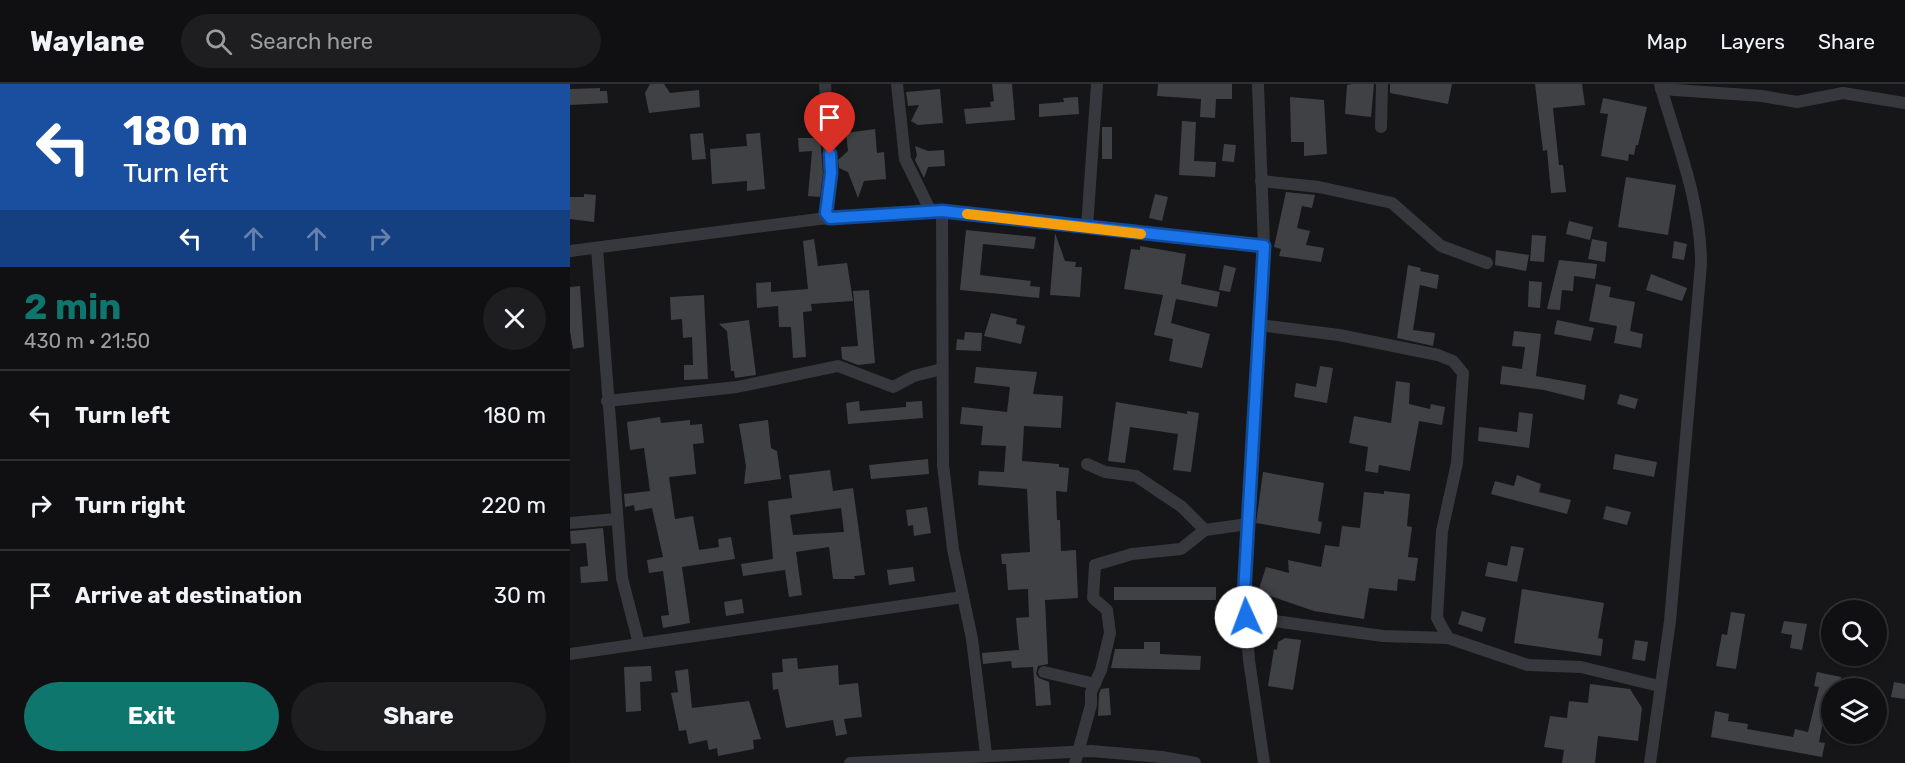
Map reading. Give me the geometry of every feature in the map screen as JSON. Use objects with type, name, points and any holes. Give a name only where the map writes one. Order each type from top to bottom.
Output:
[{"type":"street","points":[[825,84],[831,173],[826,213],[830,218]]},
{"type":"street","points":[[897,84],[905,159],[936,211],[944,465],[953,549],[972,639],[986,754]]},
{"type":"street","points":[[1258,84],[1264,246],[1244,594],[1249,660],[1264,763]]},
{"type":"street","points":[[1381,127],[1382,84]]},
{"type":"street","points":[[1087,227],[1098,85]]},
{"type":"street","points":[[1650,763],[1659,686],[1670,621],[1701,264],[1701,231],[1693,193],[1660,86],[1762,90],[1797,102],[1843,93],[1905,103]]},
{"type":"street","points":[[1261,181],[1319,187],[1392,203],[1441,246],[1487,263]]},
{"type":"street","points":[[570,250],[830,218],[936,211],[1264,246]]},
{"type":"street","points":[[597,248],[622,578],[639,644]]},
{"type":"street","points":[[1259,325],[1339,335],[1438,356],[1453,361],[1463,373],[1457,463],[1442,531],[1437,618],[1448,638]]},
{"type":"street","points":[[607,401],[737,387],[838,366],[893,387],[914,376],[942,369]]},
{"type":"street","points":[[1087,464],[1105,472],[1136,476],[1182,507],[1204,530]]},
{"type":"street","points":[[570,523],[617,519]]},
{"type":"street","points":[[1076,757],[1110,633],[1107,610],[1093,598],[1095,565],[1132,554],[1181,549],[1204,530],[1248,524]]},
{"type":"street","points":[[570,654],[963,597]]},
{"type":"street","points":[[1246,617],[1383,636],[1448,638],[1528,665],[1581,667],[1659,686]]},
{"type":"street","points":[[1044,672],[1095,684]]},
{"type":"street","points":[[850,763],[986,754],[1162,757],[1195,763]]},
{"type":"building","points":[[650,84],[664,84],[670,93],[699,90],[700,107],[649,113],[645,93]]},
{"type":"building","points":[[992,84],[1012,84],[1015,120],[966,124],[964,109],[991,107],[990,102],[994,101]]},
{"type":"building","points":[[1158,84],[1232,84],[1232,99],[1216,99],[1215,118],[1200,117],[1201,99],[1157,96]]},
{"type":"building","points":[[1374,84],[1371,117],[1345,114],[1347,85]]},
{"type":"building","points":[[1390,84],[1452,84],[1448,104],[1390,93]]},
{"type":"building","points":[[1535,84],[1582,84],[1585,105],[1553,108],[1559,165],[1563,165],[1566,192],[1551,193],[1547,150],[1543,151]]},
{"type":"building","points":[[600,88],[600,91],[607,91],[608,103],[570,105],[570,89]]},
{"type":"building","points":[[940,89],[943,123],[918,125],[911,121],[919,105],[908,106],[906,92]]},
{"type":"building","points":[[1078,97],[1079,114],[1039,117],[1039,104],[1064,102],[1063,98]]},
{"type":"building","points":[[1290,97],[1324,100],[1327,154],[1304,156],[1304,142],[1291,142]]},
{"type":"building","points":[[1603,98],[1647,107],[1638,145],[1636,145],[1634,155],[1629,154],[1628,161],[1601,156],[1608,114],[1600,113]]},
{"type":"building","points":[[1182,121],[1196,122],[1194,161],[1216,162],[1215,177],[1179,175]]},
{"type":"building","points":[[815,123],[819,123],[823,173],[820,197],[808,196],[812,151],[799,152],[798,138],[814,138]]},
{"type":"building","points":[[1102,127],[1112,127],[1112,159],[1102,159]]},
{"type":"building","points":[[875,129],[877,153],[884,152],[886,179],[864,181],[858,198],[848,172],[839,168],[838,160],[848,151],[846,133]]},
{"type":"building","points":[[703,133],[706,159],[692,160],[690,134]]},
{"type":"building","points":[[760,133],[765,189],[747,191],[747,181],[712,184],[710,149],[747,146],[746,134]]},
{"type":"building","points":[[1224,144],[1236,145],[1234,162],[1222,161]]},
{"type":"building","points":[[915,146],[928,151],[944,150],[945,166],[928,167],[924,178],[915,160],[917,155]]},
{"type":"building","points":[[1626,177],[1676,185],[1668,235],[1618,227]]},
{"type":"building","points":[[1286,192],[1315,195],[1312,208],[1302,206],[1297,228],[1310,231],[1306,245],[1324,248],[1321,262],[1279,256],[1281,249],[1274,247]]},
{"type":"building","points":[[584,194],[596,195],[594,222],[570,219],[570,197],[584,197]]},
{"type":"building","points":[[1155,194],[1168,197],[1162,221],[1149,218]]},
{"type":"building","points":[[1569,221],[1593,227],[1590,240],[1566,234]]},
{"type":"building","points":[[966,230],[1036,237],[1034,249],[983,244],[980,275],[1031,281],[1030,286],[1040,287],[1039,298],[960,290]]},
{"type":"building","points":[[1055,233],[1065,261],[1076,262],[1075,267],[1082,267],[1080,297],[1050,295]]},
{"type":"building","points":[[1532,235],[1546,236],[1544,262],[1530,261]]},
{"type":"building","points":[[814,239],[818,266],[847,263],[853,301],[811,304],[812,311],[803,312],[806,357],[793,358],[791,327],[779,327],[778,306],[757,308],[756,283],[771,282],[771,292],[808,289],[803,241]]},
{"type":"building","points":[[1592,239],[1607,242],[1605,262],[1588,259]]},
{"type":"building","points":[[1674,241],[1687,244],[1684,260],[1672,258]]},
{"type":"building","points":[[1140,246],[1186,254],[1181,284],[1220,292],[1217,307],[1176,299],[1171,323],[1210,334],[1202,368],[1169,361],[1173,339],[1154,335],[1163,295],[1124,289],[1131,249],[1140,250]]},
{"type":"building","points":[[1496,250],[1529,255],[1526,271],[1495,265]]},
{"type":"building","points":[[1559,260],[1597,264],[1595,279],[1574,276],[1573,291],[1562,290],[1560,310],[1547,309]]},
{"type":"building","points":[[1224,265],[1236,268],[1230,292],[1219,290]]},
{"type":"building","points":[[1408,265],[1421,268],[1420,271],[1439,275],[1437,289],[1420,285],[1413,330],[1435,333],[1433,346],[1397,338]]},
{"type":"building","points":[[1651,274],[1687,288],[1682,301],[1646,290]]},
{"type":"building","points":[[1529,281],[1542,282],[1540,308],[1528,307]]},
{"type":"building","points":[[1596,284],[1611,287],[1609,297],[1635,302],[1630,331],[1643,334],[1641,348],[1614,343],[1617,326],[1589,321]]},
{"type":"building","points":[[580,286],[584,347],[573,349],[570,331],[570,287]]},
{"type":"building","points":[[869,290],[875,363],[858,365],[842,359],[841,347],[858,346],[853,291]]},
{"type":"building","points":[[704,295],[708,379],[684,380],[684,365],[693,365],[692,337],[683,338],[682,319],[671,320],[670,297]]},
{"type":"building","points":[[991,313],[1017,319],[1016,324],[1025,326],[1021,344],[984,336]]},
{"type":"building","points":[[749,320],[756,375],[735,378],[734,371],[731,371],[727,331],[719,324]]},
{"type":"building","points":[[1557,320],[1594,328],[1591,341],[1554,334]]},
{"type":"building","points":[[1514,331],[1541,334],[1536,376],[1586,385],[1584,400],[1544,390],[1500,384],[1502,366],[1522,369],[1525,347],[1512,346]]},
{"type":"building","points":[[965,332],[982,333],[981,351],[956,350],[957,339],[964,340]]},
{"type":"building","points":[[1320,366],[1333,368],[1327,403],[1294,397],[1296,383],[1316,387]]},
{"type":"building","points":[[976,367],[1037,372],[1033,394],[1063,396],[1061,428],[1024,426],[1022,461],[1059,464],[1059,467],[1069,468],[1067,492],[1056,491],[1057,520],[1060,520],[1061,551],[1076,550],[1078,598],[1045,600],[1048,664],[1038,666],[1036,674],[1039,678],[1049,682],[1051,705],[1036,706],[1033,667],[1012,668],[1011,661],[983,664],[982,653],[1019,650],[1016,618],[1029,617],[1028,589],[1008,590],[1006,564],[1002,564],[1001,554],[1030,552],[1027,489],[978,485],[979,471],[1004,472],[1006,446],[981,445],[983,426],[960,424],[962,407],[1007,412],[1010,387],[974,383]]},
{"type":"building","points":[[1396,381],[1410,383],[1409,404],[1430,409],[1431,404],[1445,407],[1442,425],[1419,421],[1410,471],[1379,465],[1378,473],[1365,471],[1368,447],[1349,443],[1354,416],[1391,423]]},
{"type":"building","points":[[1620,394],[1638,399],[1635,409],[1617,404]]},
{"type":"building","points":[[859,401],[860,411],[906,407],[906,402],[922,401],[923,418],[848,424],[846,403]]},
{"type":"building","points":[[1116,402],[1187,414],[1187,411],[1199,413],[1191,472],[1173,470],[1178,434],[1130,427],[1125,463],[1108,461]]},
{"type":"building","points":[[1519,412],[1533,414],[1529,448],[1478,441],[1479,427],[1517,432]]},
{"type":"building","points":[[660,417],[661,423],[690,420],[690,425],[702,424],[704,443],[693,444],[696,474],[669,477],[675,519],[693,516],[699,550],[719,547],[718,539],[731,537],[735,559],[682,567],[690,623],[663,628],[661,616],[669,615],[663,571],[649,573],[647,560],[663,557],[652,508],[635,511],[634,505],[625,507],[624,494],[650,491],[644,448],[630,450],[627,422]]},
{"type":"building","points":[[768,420],[771,448],[777,451],[781,479],[744,484],[746,466],[739,424]]},
{"type":"building","points":[[1615,454],[1657,462],[1654,477],[1613,469]]},
{"type":"building","points":[[928,459],[929,474],[871,479],[869,465]]},
{"type":"building","points":[[830,470],[833,491],[853,488],[865,575],[854,576],[855,579],[833,579],[829,547],[796,552],[802,595],[789,597],[785,570],[743,576],[741,564],[773,559],[768,501],[792,498],[789,475]],"holes":[[[841,508],[844,532],[793,535],[790,515]]]},
{"type":"building","points":[[1263,472],[1324,483],[1318,521],[1322,522],[1320,534],[1256,523]]},
{"type":"building","points":[[1517,475],[1541,484],[1539,492],[1571,500],[1567,514],[1491,494],[1495,481],[1514,486]]},
{"type":"building","points":[[1384,491],[1410,494],[1407,526],[1412,527],[1408,557],[1418,558],[1415,581],[1398,579],[1397,591],[1369,588],[1364,619],[1314,611],[1258,592],[1266,567],[1289,573],[1288,560],[1321,567],[1325,545],[1339,547],[1342,526],[1360,528],[1364,492],[1384,494]]},
{"type":"building","points":[[1606,506],[1631,512],[1627,525],[1603,519]]},
{"type":"building","points":[[927,507],[931,533],[914,536],[913,525],[908,526],[906,510]]},
{"type":"building","points":[[603,528],[608,581],[581,583],[580,567],[588,566],[586,543],[571,544],[570,531]]},
{"type":"building","points":[[1511,546],[1524,548],[1517,582],[1485,576],[1488,562],[1507,566]]},
{"type":"building","points":[[913,567],[915,581],[889,585],[887,570]]},
{"type":"building","points":[[1114,587],[1216,587],[1216,600],[1114,600]]},
{"type":"building","points":[[1522,589],[1604,603],[1598,638],[1603,639],[1601,656],[1514,643]]},
{"type":"building","points":[[742,599],[744,613],[726,616],[724,602]]},
{"type":"building","points":[[1462,611],[1486,618],[1482,632],[1458,624]]},
{"type":"building","points":[[1731,612],[1745,614],[1736,669],[1716,666],[1722,634],[1727,635]]},
{"type":"building","points":[[1784,621],[1807,624],[1802,650],[1790,648],[1792,635],[1781,633]]},
{"type":"building","points":[[1285,638],[1301,640],[1293,690],[1268,686],[1274,649],[1277,650],[1278,642]]},
{"type":"building","points":[[1635,640],[1648,642],[1645,661],[1632,659]]},
{"type":"building","points":[[1144,642],[1160,642],[1160,654],[1201,656],[1200,670],[1111,668],[1115,649],[1144,649]]},
{"type":"building","points":[[797,658],[798,669],[838,665],[839,685],[858,683],[862,717],[844,719],[847,734],[836,736],[833,720],[786,728],[778,689],[773,690],[772,673],[783,672],[782,659]]},
{"type":"building","points":[[651,666],[652,681],[640,682],[641,711],[626,712],[624,667]]},
{"type":"building","points":[[688,669],[692,708],[749,701],[761,739],[753,740],[754,749],[718,756],[717,748],[709,750],[707,740],[689,744],[686,730],[679,731],[671,693],[678,692],[675,671]]},
{"type":"building","points":[[1817,672],[1841,677],[1821,678],[1819,742],[1825,744],[1822,757],[1711,737],[1715,711],[1729,714],[1728,721],[1748,724],[1747,729],[1793,737],[1795,729],[1808,732],[1819,687],[1814,686]]},
{"type":"building","points":[[1894,682],[1905,684],[1905,699],[1891,697]]},
{"type":"building","points":[[1590,684],[1630,689],[1642,708],[1638,741],[1598,736],[1595,763],[1562,763],[1564,750],[1544,747],[1550,716],[1567,718],[1569,701],[1588,703]]},
{"type":"building","points":[[1109,688],[1111,715],[1098,716],[1099,694],[1101,689]]},
{"type":"slow traffic","points":[[967,214],[1141,234]]},
{"type":"route","points":[[830,154],[831,173],[826,213],[830,218],[942,211],[1264,246],[1244,594],[1246,617]]}]
